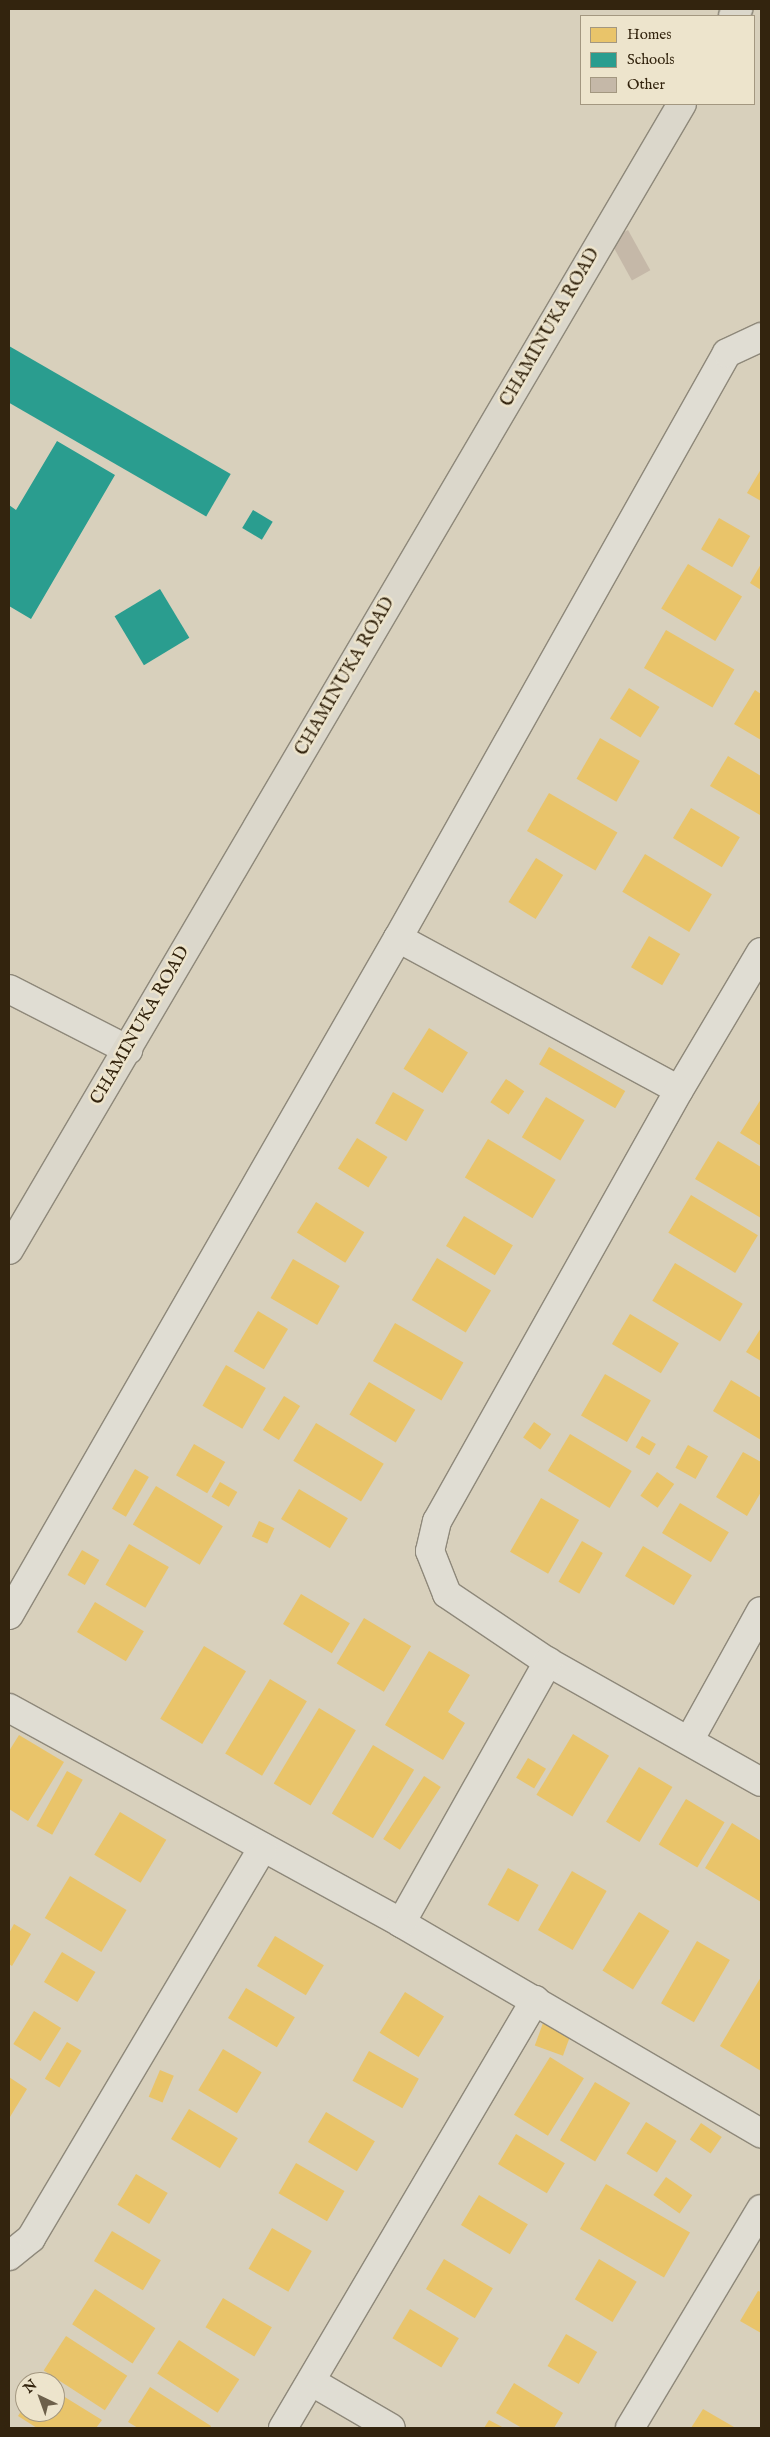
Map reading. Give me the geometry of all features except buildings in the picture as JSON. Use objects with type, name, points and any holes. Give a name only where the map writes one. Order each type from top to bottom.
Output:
[{"type":"main road","name":"CHAMINUKA ROAD","points":[[9,1250],[681,105]]},
{"type":"street","points":[[9,1615],[398,938],[727,354],[761,337]]},
{"type":"street","points":[[398,938],[680,1090]]},
{"type":"street","points":[[761,952],[680,1090],[437,1521],[430,1551],[447,1594],[548,1662],[690,1739],[761,1782]]},
{"type":"street","points":[[9,989],[128,1050]]},
{"type":"street","points":[[690,1739],[761,1611]]},
{"type":"street","points":[[401,1923],[548,1662]]},
{"type":"street","points":[[9,1708],[401,1923],[761,2133]]},
{"type":"street","points":[[9,2256],[31,2238],[264,1848]]},
{"type":"street","points":[[283,2428],[312,2382],[535,2000]]},
{"type":"street","points":[[630,2428],[761,2210]]},
{"type":"street","points":[[312,2382],[391,2428]]}]
